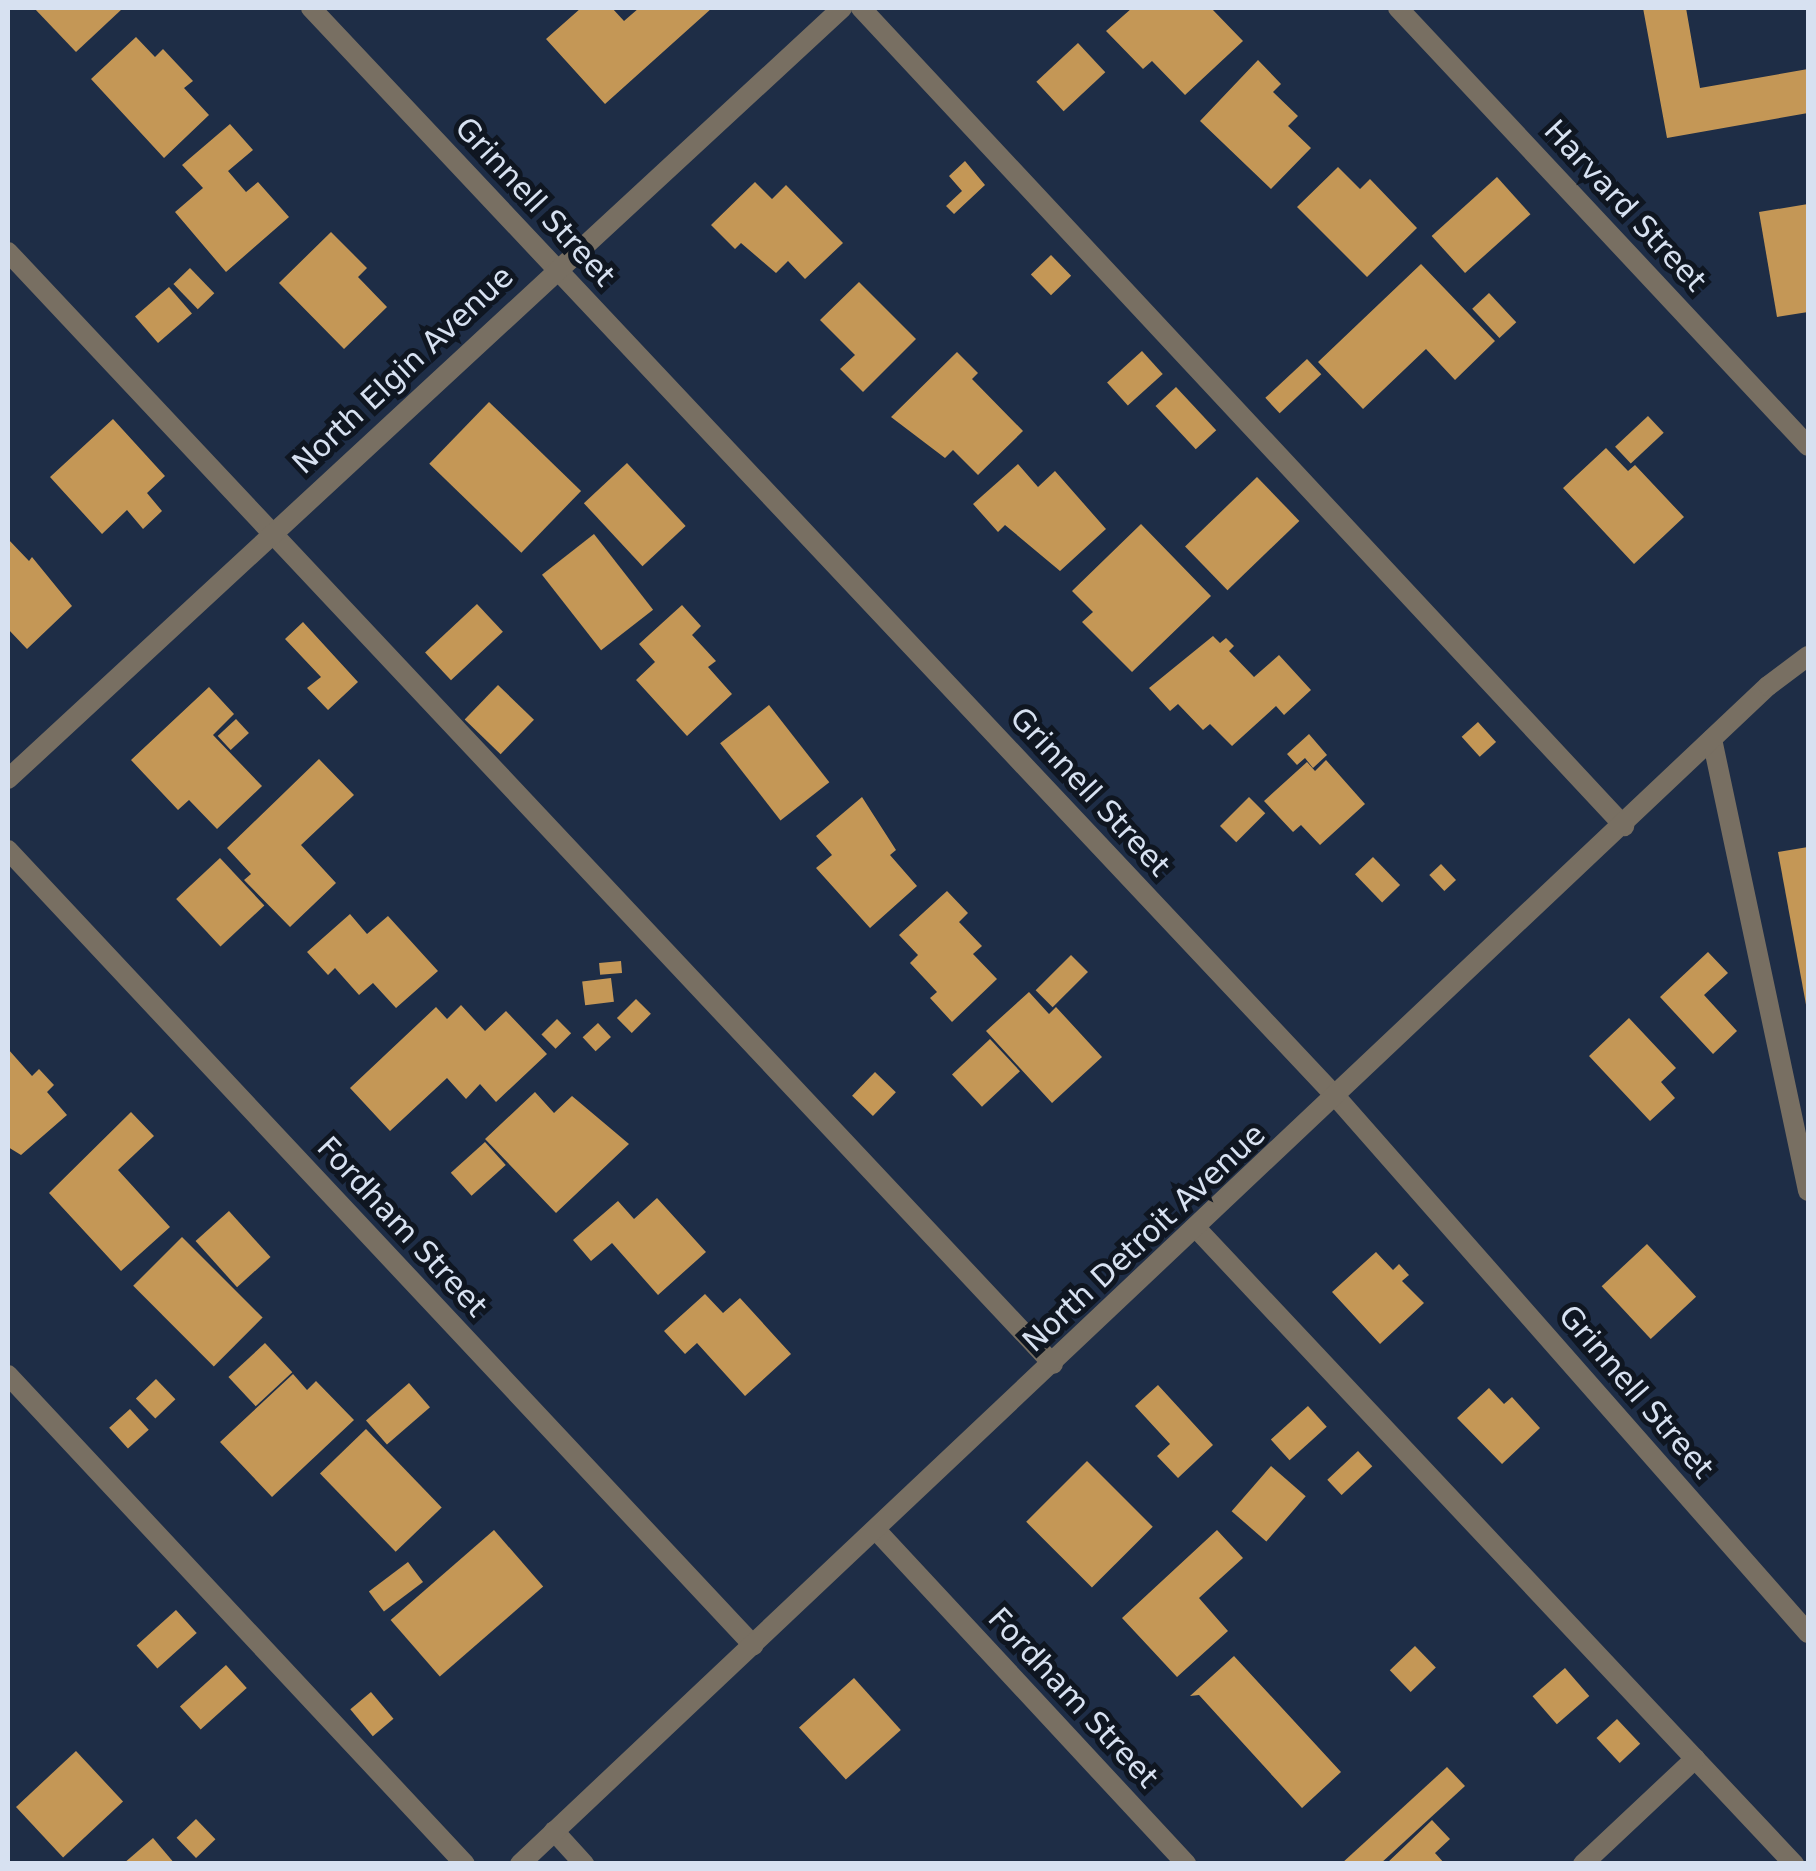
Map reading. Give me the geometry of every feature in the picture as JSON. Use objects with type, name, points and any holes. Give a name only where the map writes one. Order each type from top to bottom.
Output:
[{"type":"street","name":"Grinnell Street","points":[[311,8],[1337,1098],[1808,1632]]},
{"type":"street","name":"North Elgin Avenue","points":[[8,779],[556,268],[842,8]]},
{"type":"street","points":[[861,8],[1624,826]]},
{"type":"street","name":"Harvard Street","points":[[1398,8],[1808,446]]},
{"type":"street","points":[[8,252],[1053,1364]]},
{"type":"street","name":"North Detroit Avenue","points":[[520,1864],[1337,1098],[1712,739],[1808,656]]},
{"type":"street","points":[[1712,739],[1808,1191]]},
{"type":"street","name":"Fordham Street","points":[[8,850],[754,1646]]},
{"type":"street","points":[[1196,1229],[1794,1864]]},
{"type":"street","points":[[8,1375],[465,1864]]},
{"type":"street","name":"Fordham Street","points":[[876,1530],[1186,1864]]},
{"type":"street","points":[[1583,1864],[1695,1759]]},
{"type":"street","points":[[554,1832],[584,1864]]},
{"type":"building","points":[[34,8],[120,8],[122,9],[76,52]]},
{"type":"building","points":[[581,8],[612,8],[624,21],[639,8],[712,8],[605,104],[546,39]]},
{"type":"building","points":[[1132,8],[1211,8],[1243,41],[1185,95],[1152,61],[1143,69],[1106,31]]},
{"type":"building","points":[[1643,8],[1686,8],[1700,88],[1808,69],[1808,113],[1667,138]]},
{"type":"building","points":[[136,37],[155,57],[163,49],[193,81],[184,88],[209,115],[164,158],[91,79]]},
{"type":"building","points":[[1078,43],[1105,72],[1064,111],[1036,82]]},
{"type":"building","points":[[1258,60],[1281,84],[1273,92],[1298,116],[1288,126],[1311,148],[1271,189],[1200,121]]},
{"type":"building","points":[[230,124],[253,150],[228,171],[246,192],[258,182],[289,217],[226,272],[175,212],[203,188],[182,165]]},
{"type":"building","points":[[965,161],[985,185],[954,214],[946,206],[962,191],[949,176]]},
{"type":"building","points":[[1338,167],[1360,189],[1370,179],[1417,228],[1367,277],[1297,207]]},
{"type":"building","points":[[1497,177],[1530,214],[1465,273],[1432,236]]},
{"type":"building","points":[[755,182],[772,199],[786,185],[843,243],[805,279],[788,261],[776,273],[741,243],[735,249],[711,225]]},
{"type":"building","points":[[1808,204],[1808,312],[1777,317],[1759,212]]},
{"type":"building","points":[[331,232],[367,268],[358,277],[387,307],[344,349],[279,283]]},
{"type":"building","points":[[1051,255],[1071,276],[1051,295],[1031,274]]},
{"type":"building","points":[[1421,264],[1495,341],[1455,380],[1426,349],[1363,409],[1318,362]]},
{"type":"building","points":[[190,268],[214,293],[198,309],[173,284]]},
{"type":"building","points":[[859,282],[916,339],[863,392],[840,369],[855,355],[820,320]]},
{"type":"building","points":[[169,287],[192,313],[158,343],[135,317]]},
{"type":"building","points":[[1489,293],[1516,322],[1499,338],[1472,309]]},
{"type":"building","points":[[1142,351],[1163,374],[1128,405],[1107,382]]},
{"type":"building","points":[[957,352],[978,373],[972,379],[1023,431],[978,475],[953,450],[945,458],[891,417]]},
{"type":"building","points":[[1307,359],[1321,374],[1280,413],[1265,398]]},
{"type":"building","points":[[1176,387],[1216,430],[1196,449],[1156,406]]},
{"type":"building","points":[[489,402],[581,491],[521,553],[429,464]]},
{"type":"building","points":[[1648,416],[1664,433],[1631,464],[1615,447]]},
{"type":"building","points":[[113,419],[165,476],[147,493],[162,511],[143,529],[127,510],[102,534],[50,477]]},
{"type":"building","points":[[1606,448],[1628,471],[1635,465],[1684,517],[1634,564],[1563,488]]},
{"type":"building","points":[[627,463],[686,526],[643,566],[584,503]]},
{"type":"building","points":[[1018,464],[1038,487],[1055,471],[1106,529],[1060,571],[1005,525],[998,532],[973,504]]},
{"type":"building","points":[[1257,477],[1299,521],[1227,590],[1185,546]]},
{"type":"building","points":[[1141,524],[1211,596],[1132,672],[1082,622],[1093,612],[1072,591]]},
{"type":"building","points":[[594,534],[653,610],[601,650],[542,575]]},
{"type":"building","points":[[8,539],[29,561],[32,557],[72,606],[27,649],[8,629]]},
{"type":"building","points":[[477,604],[503,632],[451,680],[425,652]]},
{"type":"building","points":[[682,605],[701,626],[692,635],[716,661],[708,667],[732,694],[687,736],[636,680],[655,662],[639,644]]},
{"type":"building","points":[[303,622],[358,682],[328,710],[307,688],[321,677],[285,639]]},
{"type":"building","points":[[1213,636],[1220,643],[1226,638],[1234,646],[1229,651],[1254,677],[1279,655],[1311,690],[1284,715],[1276,706],[1232,746],[1210,724],[1203,730],[1178,704],[1170,711],[1149,688]]},
{"type":"building","points":[[498,685],[534,720],[501,754],[465,720]]},
{"type":"building","points":[[209,687],[234,714],[213,735],[262,786],[217,829],[189,800],[178,810],[131,760]]},
{"type":"building","points":[[769,705],[829,782],[780,820],[720,743]]},
{"type":"building","points":[[236,719],[249,733],[231,750],[218,736]]},
{"type":"building","points":[[1478,722],[1496,742],[1480,757],[1462,737]]},
{"type":"building","points":[[1309,734],[1327,755],[1313,768],[1305,758],[1297,765],[1287,754]]},
{"type":"building","points":[[319,759],[354,795],[301,845],[336,883],[290,927],[244,880],[251,874],[227,848]]},
{"type":"building","points":[[1326,760],[1365,804],[1320,845],[1301,825],[1293,832],[1264,801],[1307,762],[1315,771]]},
{"type":"building","points":[[862,797],[896,850],[890,855],[917,886],[870,928],[816,868],[832,855],[816,836]]},
{"type":"building","points":[[1249,797],[1265,813],[1236,842],[1220,826]]},
{"type":"building","points":[[1808,847],[1808,1010],[1807,1010],[1778,852]]},
{"type":"building","points":[[1373,857],[1400,885],[1382,902],[1355,874]]},
{"type":"building","points":[[220,858],[264,906],[220,946],[176,899]]},
{"type":"building","points":[[1441,864],[1456,880],[1444,891],[1429,875]]},
{"type":"building","points":[[947,891],[968,913],[959,922],[982,946],[973,954],[997,979],[952,1022],[930,998],[937,992],[910,963],[918,955],[899,935]]},
{"type":"building","points":[[350,914],[367,934],[388,916],[438,971],[396,1008],[373,983],[359,995],[335,968],[328,975],[307,952]]},
{"type":"building","points":[[1708,952],[1728,973],[1704,995],[1737,1031],[1713,1054],[1660,997]]},
{"type":"building","points":[[1071,955],[1088,972],[1053,1007],[1036,990]]},
{"type":"building","points":[[621,961],[622,973],[600,975],[599,963]]},
{"type":"building","points":[[611,978],[614,1002],[585,1005],[582,982]]},
{"type":"building","points":[[1029,992],[1049,1014],[1056,1007],[1102,1057],[1052,1103],[986,1031]]},
{"type":"building","points":[[636,999],[651,1014],[632,1033],[617,1018]]},
{"type":"building","points":[[461,1005],[485,1031],[506,1011],[547,1054],[496,1102],[480,1084],[466,1099],[447,1078],[390,1131],[350,1088],[436,1007],[447,1019]]},
{"type":"building","points":[[1629,1018],[1676,1068],[1661,1082],[1675,1098],[1650,1121],[1589,1056]]},
{"type":"building","points":[[557,1019],[571,1033],[556,1049],[541,1035]]},
{"type":"building","points":[[598,1023],[611,1037],[596,1051],[583,1037]]},
{"type":"building","points":[[990,1039],[1020,1071],[982,1107],[952,1074]]},
{"type":"building","points":[[8,1049],[32,1076],[39,1069],[54,1085],[47,1092],[67,1115],[21,1155],[8,1147]]},
{"type":"building","points":[[875,1072],[896,1092],[873,1116],[852,1096]]},
{"type":"building","points":[[535,1092],[554,1113],[572,1096],[629,1144],[556,1213],[485,1139]]},
{"type":"building","points":[[131,1112],[154,1136],[118,1170],[170,1227],[121,1271],[49,1193]]},
{"type":"building","points":[[485,1142],[506,1165],[472,1196],[451,1173]]},
{"type":"building","points":[[657,1198],[706,1252],[658,1295],[612,1243],[591,1261],[573,1240],[618,1201],[634,1219]]},
{"type":"building","points":[[229,1211],[270,1257],[237,1287],[196,1241]]},
{"type":"building","points":[[182,1237],[263,1318],[214,1366],[133,1286]]},
{"type":"building","points":[[1647,1244],[1696,1297],[1651,1339],[1602,1286]]},
{"type":"building","points":[[1376,1252],[1393,1270],[1399,1264],[1409,1275],[1402,1281],[1424,1303],[1380,1344],[1332,1292]]},
{"type":"building","points":[[705,1294],[723,1313],[740,1298],[791,1354],[745,1396],[697,1343],[685,1354],[664,1331]]},
{"type":"building","points":[[265,1343],[292,1372],[256,1406],[228,1377]]},
{"type":"building","points":[[293,1374],[307,1390],[316,1381],[354,1420],[272,1497],[220,1442]]},
{"type":"building","points":[[156,1379],[175,1399],[155,1419],[136,1398]]},
{"type":"building","points":[[409,1383],[430,1407],[387,1445],[366,1420]]},
{"type":"building","points":[[1158,1385],[1213,1445],[1178,1478],[1157,1456],[1170,1444],[1135,1406]]},
{"type":"building","points":[[1489,1388],[1504,1404],[1512,1397],[1540,1428],[1502,1464],[1457,1418]]},
{"type":"building","points":[[1308,1406],[1327,1427],[1290,1460],[1271,1439]]},
{"type":"building","points":[[130,1409],[149,1430],[128,1449],[109,1428]]},
{"type":"building","points":[[366,1429],[442,1507],[396,1552],[320,1473]]},
{"type":"building","points":[[1358,1451],[1372,1466],[1342,1495],[1327,1480]]},
{"type":"building","points":[[1087,1461],[1153,1527],[1092,1588],[1026,1522]]},
{"type":"building","points":[[1271,1466],[1306,1496],[1266,1541],[1232,1511]]},
{"type":"building","points":[[494,1530],[543,1587],[440,1676],[391,1620]]},
{"type":"building","points":[[1217,1530],[1243,1558],[1199,1598],[1228,1631],[1177,1677],[1122,1618]]},
{"type":"building","points":[[408,1562],[423,1582],[384,1611],[369,1591]]},
{"type":"building","points":[[176,1610],[197,1633],[157,1669],[137,1645]]},
{"type":"building","points":[[1415,1646],[1436,1668],[1411,1692],[1390,1670]]},
{"type":"building","points":[[1234,1656],[1341,1772],[1302,1808],[1199,1695],[1190,1696]]},
{"type":"building","points":[[226,1665],[247,1688],[201,1730],[180,1706]]},
{"type":"building","points":[[1565,1668],[1589,1696],[1557,1724],[1533,1696]]},
{"type":"building","points":[[854,1678],[901,1730],[846,1780],[799,1728]]},
{"type":"building","points":[[371,1692],[393,1719],[373,1736],[350,1709]]},
{"type":"building","points":[[1617,1719],[1640,1744],[1620,1763],[1597,1738]]},
{"type":"building","points":[[76,1751],[123,1801],[63,1857],[16,1807]]},
{"type":"building","points":[[1447,1767],[1465,1786],[1380,1864],[1341,1864]]},
{"type":"building","points":[[196,1819],[215,1839],[196,1858],[177,1838]]},
{"type":"building","points":[[1432,1820],[1450,1839],[1435,1853],[1445,1864],[1386,1864]]},
{"type":"building","points":[[153,1838],[175,1864],[123,1864]]}]
